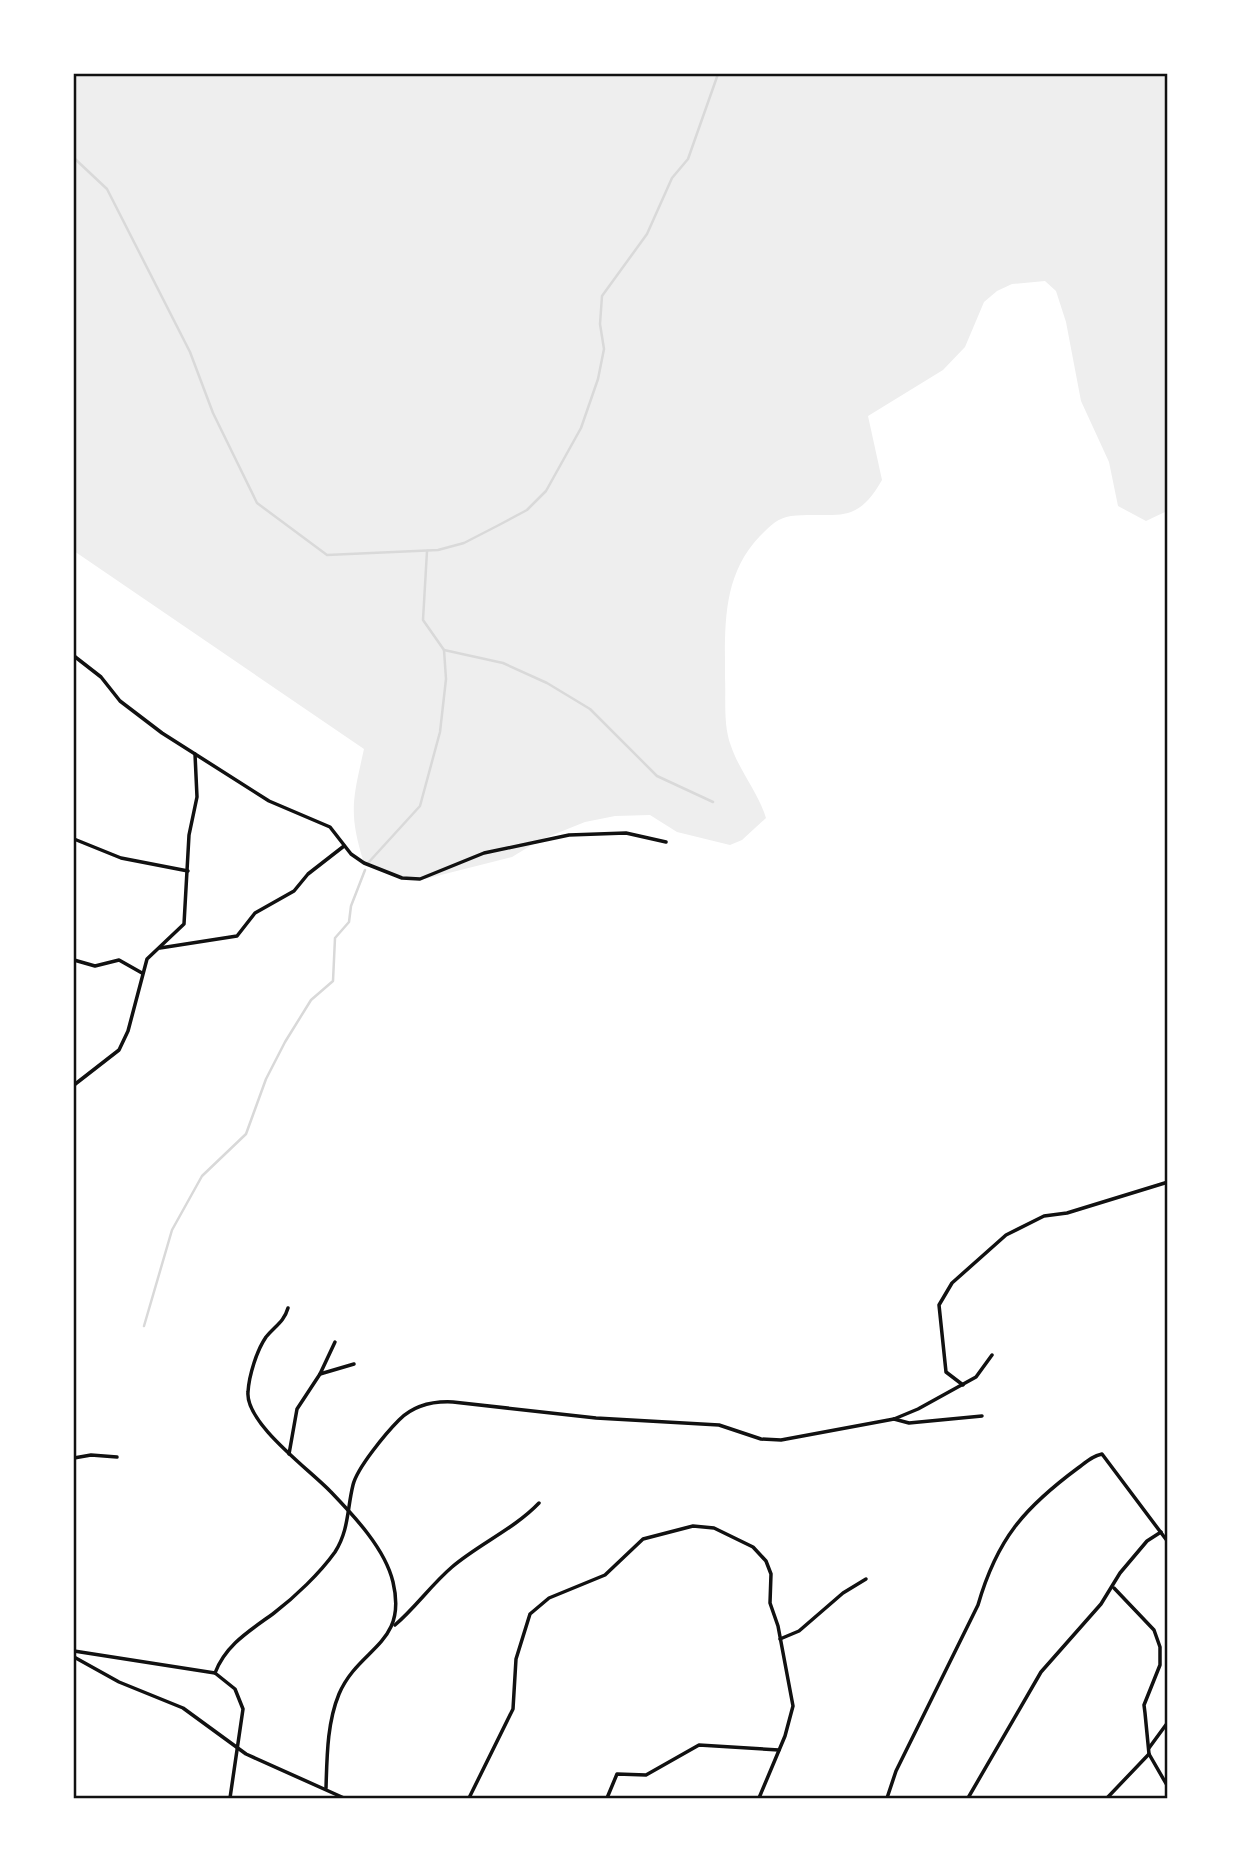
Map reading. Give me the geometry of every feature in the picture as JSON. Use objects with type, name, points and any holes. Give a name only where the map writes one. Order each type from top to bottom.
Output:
[{"type":"street","points":[[74,656],[101,677],[120,701],[195,754],[269,801],[330,827],[344,846],[364,863],[402,878],[420,879],[484,853],[569,835],[626,833],[666,842]]},
{"type":"street","points":[[74,1085],[113,1057],[124,1042],[147,959],[184,924],[189,835],[197,797],[195,754]]},
{"type":"street","points":[[74,838],[121,858],[187,871]]},
{"type":"street","points":[[75,847],[83,844]]},
{"type":"street","points":[[158,948],[237,936],[260,909],[294,891],[308,874],[344,846]]},
{"type":"street","points":[[1167,927],[1167,933]]},
{"type":"street","points":[[74,960],[95,966],[119,960],[142,973]]},
{"type":"street","points":[[963,1385],[946,1372],[939,1305],[953,1283],[1006,1235],[1025,1224],[1112,1201],[1167,1182]]},
{"type":"street","points":[[289,1308],[285,1318],[261,1346],[247,1391],[252,1410],[274,1440],[350,1514],[391,1571],[395,1590],[395,1625]]},
{"type":"street","points":[[289,1454],[295,1414],[320,1374],[335,1342]]},
{"type":"street","points":[[215,1673],[242,1635],[284,1605],[329,1559],[343,1537],[350,1514],[355,1478],[385,1437],[413,1409],[434,1402],[719,1425],[772,1441],[894,1419],[963,1385],[982,1372],[992,1356]]},
{"type":"street","points":[[320,1374],[354,1364]]},
{"type":"street","points":[[894,1419],[909,1423],[982,1416]]},
{"type":"street","points":[[887,1798],[919,1722],[978,1605],[987,1577],[1011,1528],[1025,1511],[1065,1476],[1102,1454],[1167,1539]]},
{"type":"street","points":[[74,1458],[91,1455],[117,1457]]},
{"type":"street","points":[[326,1788],[331,1726],[338,1695],[345,1682],[395,1625],[415,1608],[452,1567],[526,1516],[539,1503]]},
{"type":"street","points":[[469,1798],[513,1709],[516,1659],[530,1614],[549,1598],[605,1575],[643,1539],[680,1528],[701,1526],[714,1528],[753,1547],[766,1561],[772,1574],[769,1603],[780,1639],[787,1686],[793,1698],[779,1750],[759,1798]]},
{"type":"street","points":[[968,1798],[1041,1672],[1114,1588],[1120,1573],[1147,1541],[1161,1532]]},
{"type":"street","points":[[780,1639],[799,1631],[843,1593],[866,1579]]},
{"type":"street","points":[[1114,1588],[1154,1630],[1160,1647],[1160,1665],[1144,1705],[1149,1754],[1167,1787]]},
{"type":"street","points":[[74,1651],[215,1673],[235,1689],[243,1709],[230,1798]]},
{"type":"street","points":[[74,1657],[119,1682],[183,1708],[236,1748],[344,1798]]},
{"type":"street","points":[[1149,1748],[1167,1722]]},
{"type":"street","points":[[607,1798],[617,1774],[646,1775],[691,1747],[779,1750]]},
{"type":"street","points":[[1107,1798],[1149,1754]]},
{"type":"shaded area","points":[[74,74],[1167,74],[1167,511],[1146,521],[1118,506],[1109,462],[1081,401],[1066,322],[1056,291],[1045,281],[1012,284],[997,291],[984,302],[965,347],[943,370],[868,416],[882,480],[863,505],[843,514],[791,516],[774,523],[748,551],[738,568],[732,584],[726,620],[726,721],[728,738],[735,755],[766,818],[742,840],[730,845],[677,832],[650,815],[615,816],[585,822],[540,840],[512,857],[425,879],[402,878],[364,863],[356,831],[354,806],[364,749],[74,551]]},
{"type":"waterway","points":[[74,158],[107,189],[190,352],[213,413],[257,503],[327,555],[438,550],[464,543],[527,510],[546,491],[581,428],[598,379],[604,349],[600,324],[602,296],[647,234],[672,178],[688,159],[718,74]]},
{"type":"waterway","points":[[368,863],[420,806],[440,732],[446,679],[444,650],[423,620],[427,551]]},
{"type":"waterway","points":[[444,650],[503,663],[547,683],[590,709],[657,776],[713,802]]},
{"type":"waterway","points":[[144,1326],[172,1230],[202,1176],[246,1134],[266,1079],[285,1042],[311,1000],[333,981],[335,938],[349,922],[351,906],[365,870]]}]
